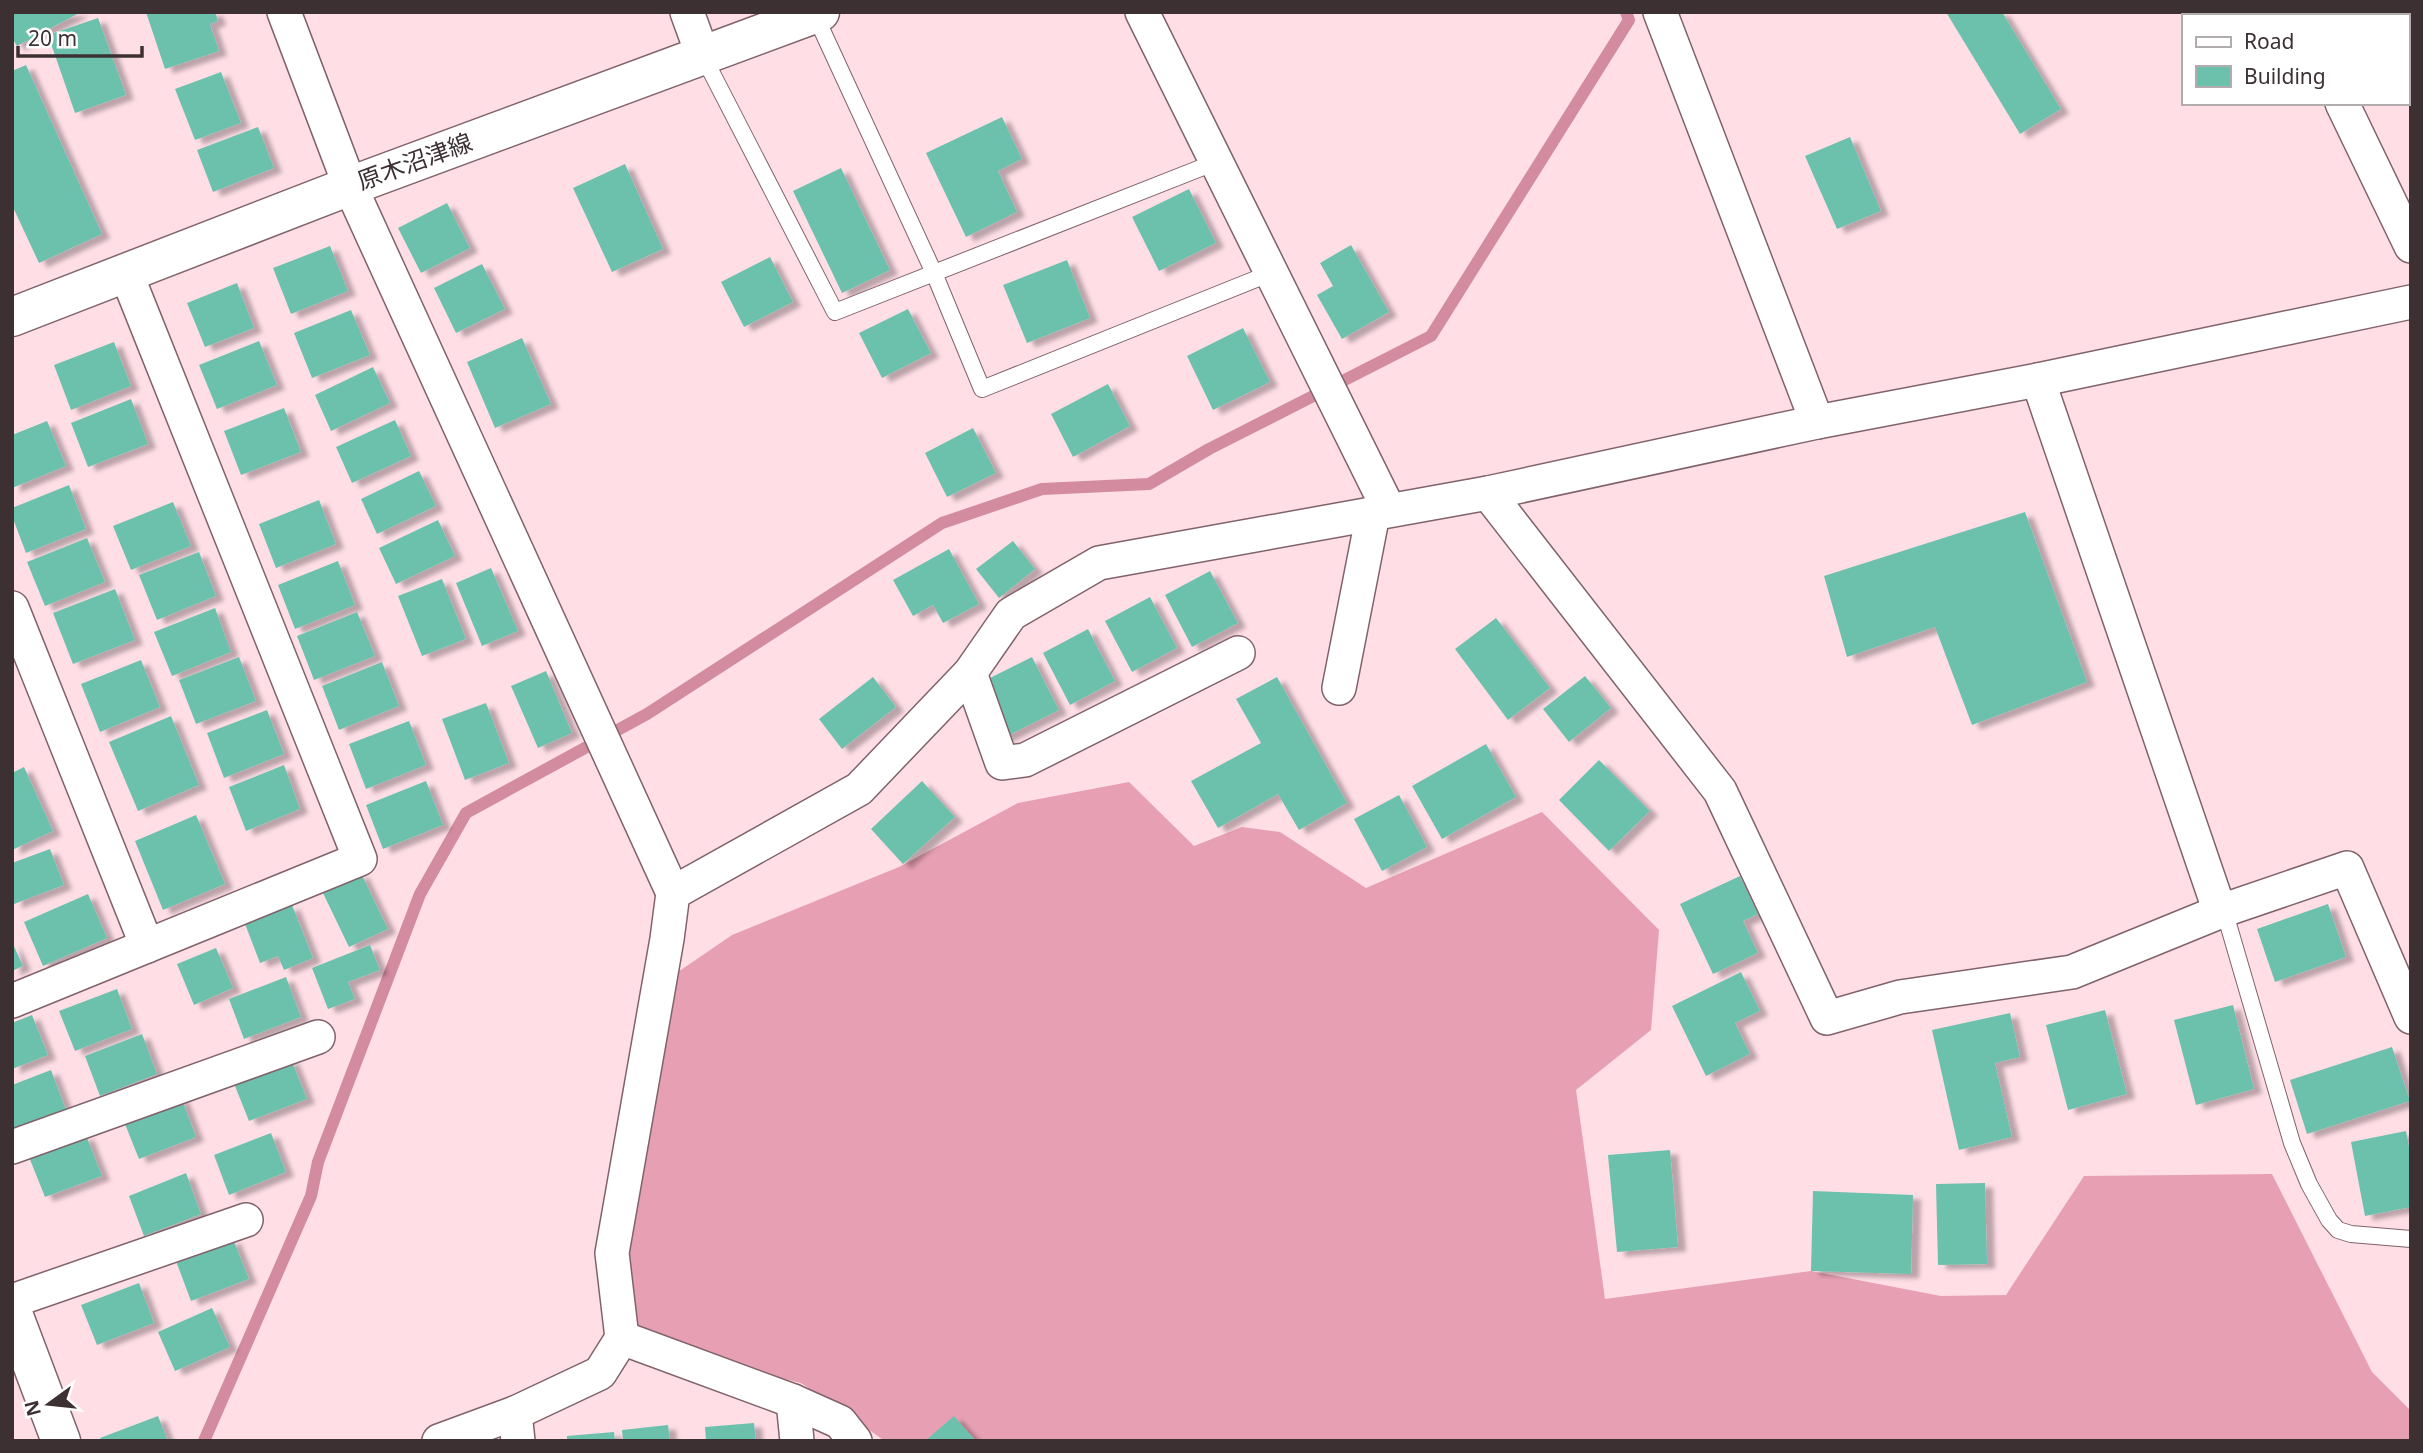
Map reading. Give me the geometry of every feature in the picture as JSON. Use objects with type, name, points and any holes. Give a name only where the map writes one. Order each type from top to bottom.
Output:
[{"type":"main road","name":"原木沼津線","points":[[12,317],[350,186],[817,13]]},
{"type":"main road","points":[[12,1311],[61,1441]]},
{"type":"street","points":[[284,12],[350,186],[673,893],[612,1253],[622,1338],[600,1373],[517,1427],[439,1441]]},
{"type":"street","points":[[688,12],[703,56]]},
{"type":"street","points":[[1142,12],[1272,273],[1381,512],[1339,688]]},
{"type":"street","points":[[1660,12],[1817,422]]},
{"type":"street","points":[[2343,105],[2411,246]]},
{"type":"street","points":[[12,1002],[360,859],[126,273]]},
{"type":"street","points":[[673,893],[859,789],[970,673],[1012,614],[1098,563],[1488,493],[1817,422],[2038,380],[2411,302]]},
{"type":"street","points":[[2038,380],[2222,911]]},
{"type":"street","points":[[1488,493],[1720,791],[1828,1018],[1900,997],[2072,972],[2222,911],[2347,868],[2411,1017]]},
{"type":"street","points":[[12,608],[147,946]]},
{"type":"street","points":[[970,673],[1002,763],[1025,760],[1238,653]]},
{"type":"street","points":[[12,1147],[318,1037]]},
{"type":"street","points":[[12,1301],[246,1220]]},
{"type":"street","points":[[622,1338],[793,1401],[840,1422],[855,1441]]},
{"type":"street","points":[[793,1401],[797,1441]]},
{"type":"lane","points":[[817,13],[934,273],[982,389],[1272,273]]},
{"type":"lane","points":[[703,56],[835,312],[1216,162]]},
{"type":"lane","points":[[2222,911],[2292,1143],[2309,1184],[2329,1220],[2338,1230],[2351,1234],[2411,1239]]},
{"type":"shaded area","points":[[1129,782],[1194,846],[1242,827],[1280,832],[1366,888],[1542,812],[1659,930],[1651,1030],[1576,1090],[1605,1299],[1811,1271],[1941,1296],[2006,1295],[2084,1176],[2272,1174],[2372,1372],[2411,1411],[2411,1441],[885,1441],[801,1383],[622,1338],[619,1211],[659,985],[732,935],[899,867],[1018,803]]},
{"type":"building","points":[[12,12],[81,12],[17,46],[12,38]]},
{"type":"building","points":[[146,12],[215,12],[218,21],[210,24],[219,51],[165,69]]},
{"type":"building","points":[[1946,12],[2002,12],[2061,109],[2020,134]]},
{"type":"building","points":[[2330,12],[2392,14],[2330,14]]},
{"type":"building","points":[[98,18],[126,95],[75,113],[48,35]]},
{"type":"building","points":[[26,65],[102,234],[39,263],[12,205],[12,71]]},
{"type":"building","points":[[221,72],[241,123],[195,140],[175,89]]},
{"type":"building","points":[[1002,117],[1022,159],[998,171],[1017,212],[966,237],[926,153]]},
{"type":"building","points":[[258,127],[274,168],[213,192],[197,150]]},
{"type":"building","points":[[1850,137],[1881,211],[1837,229],[1805,156]]},
{"type":"building","points":[[625,164],[663,249],[612,272],[573,188]]},
{"type":"building","points":[[841,168],[890,270],[842,293],[793,191]]},
{"type":"building","points":[[1189,189],[1216,243],[1159,271],[1132,217]]},
{"type":"building","points":[[447,203],[470,248],[421,273],[398,228]]},
{"type":"building","points":[[1351,245],[1389,312],[1342,339],[1317,295],[1333,286],[1320,263]]},
{"type":"building","points":[[330,246],[348,291],[291,314],[273,268]]},
{"type":"building","points":[[770,257],[793,302],[744,327],[721,282]]},
{"type":"building","points":[[1067,260],[1090,318],[1027,343],[1003,285]]},
{"type":"building","points":[[482,264],[505,309],[456,333],[434,288]]},
{"type":"building","points":[[237,283],[254,328],[205,347],[187,303]]},
{"type":"building","points":[[908,309],[931,353],[882,378],[859,333]]},
{"type":"building","points":[[351,310],[370,355],[312,378],[294,333]]},
{"type":"building","points":[[1243,328],[1270,382],[1213,410],[1187,356]]},
{"type":"building","points":[[522,338],[551,404],[495,428],[467,362]]},
{"type":"building","points":[[259,341],[277,385],[217,409],[199,365]]},
{"type":"building","points":[[114,342],[131,386],[71,410],[54,365]]},
{"type":"building","points":[[373,367],[390,403],[331,431],[315,395]]},
{"type":"building","points":[[1108,384],[1130,426],[1073,457],[1051,414]]},
{"type":"building","points":[[131,399],[148,444],[88,467],[71,423]]},
{"type":"building","points":[[284,408],[301,452],[241,475],[224,431]]},
{"type":"building","points":[[395,420],[411,456],[352,483],[336,447]]},
{"type":"building","points":[[47,421],[66,466],[12,488],[12,435]]},
{"type":"building","points":[[973,428],[996,473],[947,497],[925,453]]},
{"type":"building","points":[[419,471],[436,506],[377,534],[361,499]]},
{"type":"building","points":[[69,485],[86,529],[26,553],[12,516],[12,508]]},
{"type":"building","points":[[319,500],[336,544],[276,568],[259,524]]},
{"type":"building","points":[[173,502],[191,546],[131,570],[113,526]]},
{"type":"building","points":[[2025,512],[2087,682],[1972,725],[1935,627],[1847,657],[1824,576]]},
{"type":"building","points":[[438,520],[455,556],[396,584],[379,548]]},
{"type":"building","points":[[87,538],[105,582],[45,606],[27,562]]},
{"type":"building","points":[[1013,541],[1035,569],[999,598],[976,569]]},
{"type":"building","points":[[949,549],[979,604],[943,623],[933,605],[913,616],[893,580]]},
{"type":"building","points":[[199,552],[216,596],[157,620],[139,575]]},
{"type":"building","points":[[338,561],[355,605],[295,629],[278,585]]},
{"type":"building","points":[[491,568],[518,631],[482,646],[456,583]]},
{"type":"building","points":[[1210,571],[1238,623],[1192,647],[1165,595]]},
{"type":"building","points":[[442,579],[466,639],[422,656],[398,596]]},
{"type":"building","points":[[115,589],[135,640],[73,664],[53,613]]},
{"type":"building","points":[[1150,597],[1177,648],[1132,672],[1105,621]]},
{"type":"building","points":[[215,608],[231,652],[172,676],[154,632]]},
{"type":"building","points":[[357,612],[375,656],[314,680],[297,636]]},
{"type":"building","points":[[1496,618],[1550,688],[1508,720],[1455,649]]},
{"type":"building","points":[[1088,629],[1115,681],[1070,705],[1043,653]]},
{"type":"building","points":[[239,657],[256,701],[196,724],[179,680]]},
{"type":"building","points":[[1032,657],[1059,710],[1003,738],[976,685]]},
{"type":"building","points":[[141,660],[160,707],[100,732],[81,684]]},
{"type":"building","points":[[382,662],[399,706],[339,730],[322,686]]},
{"type":"building","points":[[546,671],[572,733],[538,748],[511,686]]},
{"type":"building","points":[[1585,676],[1611,708],[1569,742],[1543,709]]},
{"type":"building","points":[[873,677],[896,707],[842,749],[819,719]]},
{"type":"building","points":[[1277,677],[1347,803],[1299,830],[1278,794],[1218,828],[1191,781],[1261,743],[1236,699]]},
{"type":"building","points":[[486,703],[509,763],[465,780],[442,719]]},
{"type":"building","points":[[267,710],[284,754],[224,778],[207,733]]},
{"type":"building","points":[[171,716],[199,785],[138,811],[109,742]]},
{"type":"building","points":[[409,721],[426,765],[366,789],[349,744]]},
{"type":"building","points":[[1486,744],[1516,797],[1442,839],[1412,786]]},
{"type":"building","points":[[1599,760],[1650,811],[1609,851],[1559,800]]},
{"type":"building","points":[[284,765],[300,809],[246,831],[229,787]]},
{"type":"building","points":[[24,767],[53,831],[12,850],[12,773]]},
{"type":"building","points":[[426,781],[443,825],[383,849],[366,805]]},
{"type":"building","points":[[922,781],[955,817],[903,864],[871,829]]},
{"type":"building","points":[[1399,795],[1427,847],[1382,871],[1354,819]]},
{"type":"building","points":[[196,815],[225,884],[163,910],[135,841]]},
{"type":"building","points":[[50,849],[64,885],[14,904],[12,863]]},
{"type":"building","points":[[361,873],[388,929],[349,947],[322,891]]},
{"type":"building","points":[[1740,876],[1758,914],[1743,921],[1758,953],[1713,974],[1680,904]]},
{"type":"building","points":[[88,894],[107,938],[43,966],[24,922]]},
{"type":"building","points":[[2328,904],[2346,957],[2275,982],[2257,929]]},
{"type":"building","points":[[292,905],[313,958],[284,970],[278,956],[260,963],[245,924]]},
{"type":"building","points":[[12,942],[23,966],[12,971]]},
{"type":"building","points":[[370,945],[380,970],[348,982],[355,999],[328,1009],[312,968]]},
{"type":"building","points":[[216,948],[233,988],[194,1005],[177,964]]},
{"type":"building","points":[[1741,972],[1760,1011],[1735,1023],[1750,1054],[1706,1076],[1672,1006]]},
{"type":"building","points":[[286,977],[301,1017],[244,1039],[229,999]]},
{"type":"building","points":[[117,989],[132,1029],[75,1051],[59,1011]]},
{"type":"building","points":[[2233,1005],[2254,1089],[2196,1105],[2174,1020]]},
{"type":"building","points":[[2105,1010],[2127,1094],[2068,1110],[2046,1025]]},
{"type":"building","points":[[2010,1013],[2020,1057],[1995,1063],[2012,1137],[1959,1150],[1932,1030]]},
{"type":"building","points":[[32,1015],[48,1055],[12,1069],[12,1023]]},
{"type":"building","points":[[142,1034],[157,1074],[100,1096],[85,1056]]},
{"type":"building","points":[[2392,1047],[2410,1101],[2307,1134],[2290,1080]]},
{"type":"building","points":[[291,1059],[307,1099],[249,1121],[233,1081]]},
{"type":"building","points":[[51,1070],[66,1110],[12,1131],[12,1085]]},
{"type":"building","points":[[181,1097],[196,1137],[139,1159],[123,1119]]},
{"type":"building","points":[[2406,1131],[2411,1158],[2411,1207],[2365,1216],[2351,1142]]},
{"type":"building","points":[[271,1133],[286,1172],[229,1195],[214,1155]]},
{"type":"building","points":[[86,1135],[102,1176],[45,1197],[29,1157]]},
{"type":"building","points":[[1670,1150],[1678,1247],[1617,1252],[1608,1155]]},
{"type":"building","points":[[186,1173],[201,1214],[144,1236],[129,1196]]},
{"type":"building","points":[[1985,1183],[1987,1264],[1938,1265],[1936,1184]]},
{"type":"building","points":[[1813,1191],[1913,1195],[1911,1274],[1811,1271]]},
{"type":"building","points":[[233,1239],[249,1279],[191,1301],[176,1261]]},
{"type":"building","points":[[139,1283],[154,1323],[97,1345],[81,1305]]},
{"type":"building","points":[[212,1308],[230,1347],[175,1371],[158,1332]]},
{"type":"building","points":[[158,1416],[168,1441],[102,1441],[100,1438]]},
{"type":"building","points":[[954,1416],[976,1441],[925,1441]]},
{"type":"building","points":[[754,1423],[756,1441],[706,1441],[705,1427]]},
{"type":"building","points":[[668,1425],[670,1441],[623,1441],[622,1430]]},
{"type":"building","points":[[614,1432],[615,1441],[567,1441],[567,1436]]},
{"type":"waterway","points":[[204,1441],[311,1196],[318,1162],[420,894],[466,813],[647,714],[942,523],[1042,489],[1149,484],[1209,449],[1431,336],[1629,20],[1626,12]]}]
